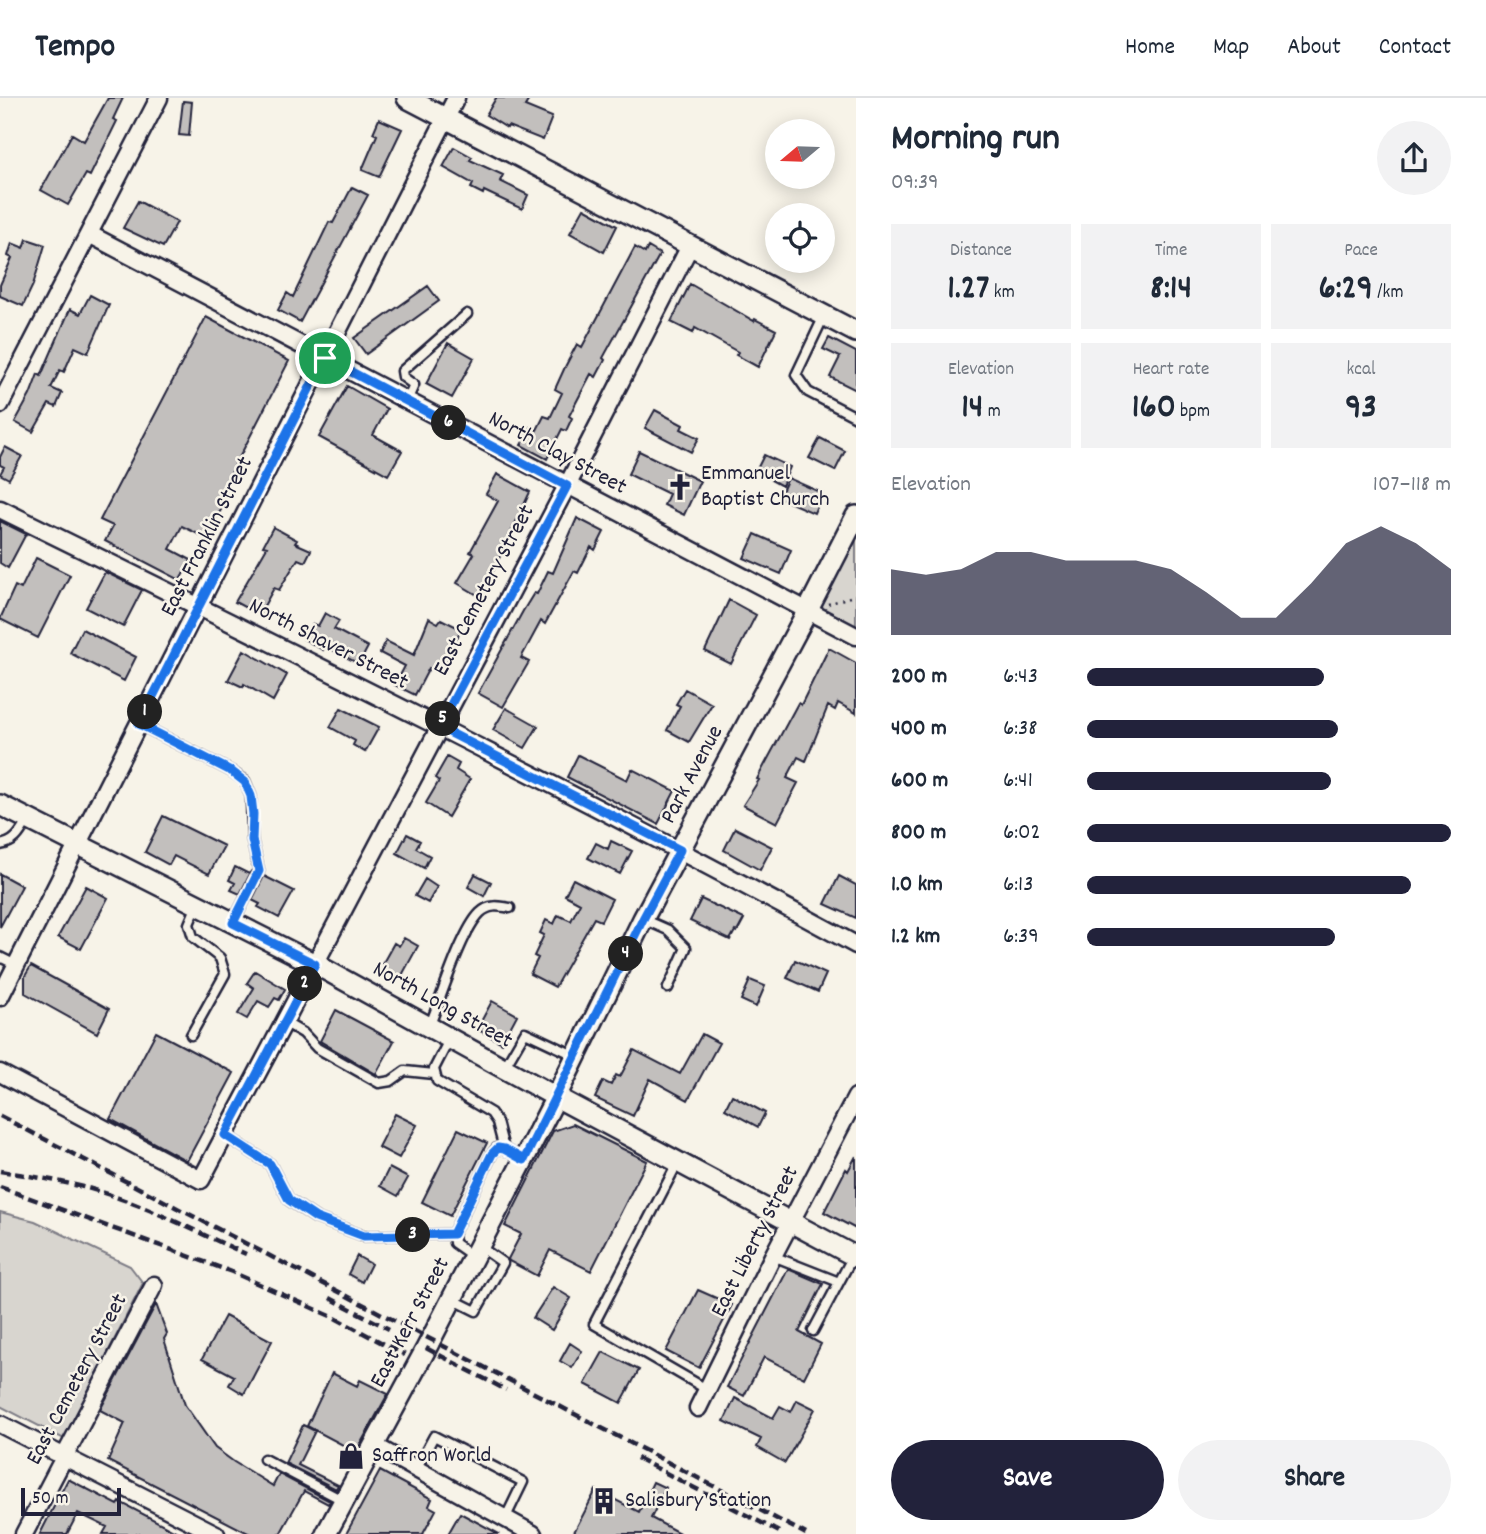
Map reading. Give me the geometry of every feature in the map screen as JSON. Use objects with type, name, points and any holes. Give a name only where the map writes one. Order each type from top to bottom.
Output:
[{"type":"street","points":[[0,405],[159,98]]},
{"type":"street","points":[[407,98],[856,332]]},
{"type":"street","name":"East Franklin Street","points":[[0,997],[456,98]]},
{"type":"street","name":"North Clay Street","points":[[89,234],[567,486],[813,609],[856,636]]},
{"type":"street","name":"East Cemetery Street","points":[[0,1073],[201,1180],[567,486],[690,246]]},
{"type":"street","name":"North Shaver Street","points":[[0,509],[439,727],[680,850],[856,945]]},
{"type":"street","name":"Park Avenue","points":[[556,1097],[643,919],[813,609],[856,516]]},
{"type":"street","name":"North Long Street","points":[[0,805],[315,964],[556,1097],[854,1256]]},
{"type":"street","name":"East Kerr Street","points":[[326,1534],[556,1097]]},
{"type":"street","name":"East Liberty Street","points":[[698,1408],[772,1256],[856,1097]]},
{"type":"street","name":"East Cemetery Street","points":[[24,1534],[154,1285]]},
{"type":"street","points":[[0,1424],[210,1533]]},
{"type":"street","points":[[373,1445],[533,1534]]},
{"type":"lane","points":[[407,401],[414,385],[403,377],[402,371],[467,314]]},
{"type":"lane","points":[[824,316],[796,375],[808,392],[856,417]]},
{"type":"lane","points":[[139,724],[231,771],[245,782],[251,796],[252,840],[259,871],[233,923]]},
{"type":"lane","points":[[0,845],[9,844],[18,837],[28,820]]},
{"type":"lane","points":[[191,1035],[225,974],[220,958],[193,937],[188,924],[197,905]]},
{"type":"lane","points":[[429,1027],[470,927],[482,911],[495,905],[510,908]]},
{"type":"lane","points":[[643,919],[668,930],[686,948],[668,988]]},
{"type":"lane","points":[[0,957],[16,965]]},
{"type":"lane","points":[[284,1022],[303,1033],[317,1048],[379,1083],[391,1081],[405,1071],[434,1074]]},
{"type":"lane","points":[[503,1068],[525,1032],[577,1056]]},
{"type":"lane","points":[[450,1038],[434,1069],[437,1081],[491,1113],[497,1122],[504,1149]]},
{"type":"lane","points":[[225,1135],[270,1164],[289,1200],[316,1218],[364,1236],[453,1234]]},
{"type":"lane","points":[[452,1299],[475,1311],[503,1263],[454,1243],[453,1234],[492,1154],[498,1148],[504,1149],[524,1160]]},
{"type":"lane","points":[[678,1162],[594,1324],[708,1390]]},
{"type":"lane","points":[[772,1256],[839,1282]]},
{"type":"lane","points":[[813,1331],[854,1256]]},
{"type":"lane","points":[[416,1469],[434,1436],[523,1482],[505,1518]]},
{"type":"lane","points":[[264,1459],[344,1501]]},
{"type":"path","points":[[813,609],[856,595]]},
{"type":"shaded area","points":[[856,516],[856,636],[808,610]]},
{"type":"shaded area","points":[[0,1212],[35,1221],[130,1266],[143,1283],[64,1439],[0,1406]]},
{"type":"building","points":[[108,98],[123,98],[113,119],[117,121],[90,176],[86,174],[68,205],[41,190],[72,134],[84,141]]},
{"type":"building","points":[[496,98],[530,98],[525,106],[552,117],[543,140],[508,126],[507,128],[486,115]]},
{"type":"building","points":[[183,101],[192,102],[189,136],[179,135]]},
{"type":"building","points":[[379,119],[402,129],[379,177],[362,170],[377,135],[373,133]]},
{"type":"building","points":[[454,147],[472,157],[470,160],[503,175],[500,181],[528,195],[522,209],[484,191],[483,194],[471,188],[473,184],[443,167]]},
{"type":"building","points":[[352,187],[368,195],[300,322],[278,310],[287,293],[293,297],[329,222],[333,223]]},
{"type":"building","points":[[138,201],[177,222],[163,247],[123,228]]},
{"type":"building","points":[[584,208],[617,226],[604,252],[570,233]]},
{"type":"building","points":[[27,239],[45,245],[33,285],[23,306],[0,296],[0,285],[12,258],[8,256],[12,243],[24,248]]},
{"type":"building","points":[[635,247],[645,253],[648,247],[660,254],[603,358],[605,360],[596,377],[591,374],[569,416],[572,418],[566,431],[562,429],[547,459],[521,445],[531,427],[537,430],[544,416],[550,418],[562,393],[555,389],[565,367],[577,344],[582,347]]},
{"type":"building","points":[[690,284],[754,321],[755,319],[776,330],[758,367],[736,355],[738,352],[695,328],[693,333],[671,322]]},
{"type":"building","points":[[428,286],[439,301],[366,354],[354,338]]},
{"type":"building","points":[[90,295],[109,305],[88,353],[75,347],[64,372],[60,370],[51,388],[62,393],[56,407],[49,404],[33,432],[15,422],[38,374],[41,376],[70,309],[80,314]]},
{"type":"building","points":[[206,317],[289,361],[224,487],[231,491],[206,538],[182,526],[170,549],[191,560],[180,580],[105,541],[113,526],[100,520]]},
{"type":"building","points":[[829,338],[856,352],[856,390],[830,377],[840,357],[823,349]]},
{"type":"building","points":[[448,343],[474,358],[452,398],[426,384]]},
{"type":"building","points":[[347,386],[387,409],[373,435],[402,451],[388,475],[319,437]]},
{"type":"building","points":[[655,410],[683,425],[681,429],[699,438],[691,452],[645,428]]},
{"type":"building","points":[[820,438],[845,451],[835,471],[809,458]]},
{"type":"building","points":[[5,447],[22,456],[9,479],[0,474],[4,467],[0,465],[0,457]]},
{"type":"building","points":[[639,451],[700,481],[684,515],[664,505],[669,494],[628,474]]},
{"type":"building","points":[[764,455],[790,467],[782,486],[771,480],[773,476],[757,469]]},
{"type":"building","points":[[497,474],[530,492],[481,597],[457,583],[474,554],[470,552],[498,501],[486,494]]},
{"type":"building","points":[[788,478],[822,493],[814,513],[779,498]]},
{"type":"building","points":[[577,518],[604,532],[595,550],[591,547],[578,573],[574,571],[545,624],[541,621],[521,658],[529,662],[503,707],[478,693],[534,593],[537,594],[548,571],[553,573]]},
{"type":"building","points":[[0,521],[26,534],[8,568],[0,563]]},
{"type":"building","points":[[273,527],[297,540],[295,543],[311,550],[305,562],[298,559],[279,590],[274,588],[259,615],[235,602],[267,547],[263,546]]},
{"type":"building","points":[[755,534],[791,550],[781,574],[744,558]]},
{"type":"building","points":[[36,558],[70,575],[38,638],[0,619],[15,586],[21,589]]},
{"type":"building","points":[[105,572],[142,590],[123,627],[86,608]]},
{"type":"building","points":[[729,600],[756,615],[731,664],[705,651]]},
{"type":"building","points":[[325,613],[339,621],[334,629],[368,647],[359,664],[325,646],[323,650],[304,639],[313,624],[318,626]]},
{"type":"building","points":[[429,618],[438,623],[441,619],[461,629],[441,674],[429,668],[415,695],[395,685],[405,666],[380,653],[386,641],[414,655]]},
{"type":"building","points":[[82,629],[136,657],[124,681],[70,653]]},
{"type":"building","points":[[829,648],[856,663],[856,713],[838,703],[835,710],[828,706],[806,761],[798,757],[787,778],[798,783],[777,823],[743,805],[759,780],[757,779],[798,703],[801,705]]},
{"type":"building","points":[[244,650],[287,675],[273,701],[244,684],[243,687],[228,680]]},
{"type":"building","points":[[685,689],[712,704],[689,742],[667,730],[680,706],[676,704]]},
{"type":"building","points":[[341,708],[379,727],[365,752],[353,745],[355,741],[330,727]]},
{"type":"building","points":[[506,708],[538,726],[525,748],[493,730]]},
{"type":"building","points":[[578,755],[627,780],[632,769],[675,791],[658,824],[567,777]]},
{"type":"building","points":[[447,757],[459,764],[456,770],[470,779],[448,817],[426,803],[439,781],[435,778]]},
{"type":"building","points":[[163,816],[224,846],[209,874],[174,856],[169,865],[145,852]]},
{"type":"building","points":[[735,828],[772,847],[760,870],[724,850]]},
{"type":"building","points":[[407,834],[420,841],[416,848],[430,856],[424,868],[397,853]]},
{"type":"building","points":[[611,841],[632,851],[620,874],[588,858],[596,843],[608,849]]},
{"type":"building","points":[[235,867],[249,874],[252,870],[240,894],[231,890],[235,883],[229,880]]},
{"type":"building","points":[[0,874],[22,886],[0,927]]},
{"type":"building","points":[[475,874],[491,882],[484,896],[468,887]]},
{"type":"building","points":[[264,876],[294,891],[279,918],[258,907],[260,904],[252,900]]},
{"type":"building","points":[[839,876],[856,885],[856,918],[825,904]]},
{"type":"building","points":[[425,879],[437,887],[428,903],[415,896]]},
{"type":"building","points":[[573,879],[612,899],[601,921],[594,918],[555,987],[530,974],[538,958],[534,956],[544,935],[540,933],[546,920],[554,924],[558,915],[571,921],[580,903],[565,895]]},
{"type":"building","points":[[86,886],[108,898],[81,949],[58,937]]},
{"type":"building","points":[[701,899],[744,919],[730,940],[690,921]]},
{"type":"building","points":[[404,938],[418,946],[400,979],[380,968],[394,943],[399,946]]},
{"type":"building","points":[[795,960],[826,974],[818,992],[787,978]]},
{"type":"building","points":[[31,966],[109,1009],[97,1033],[25,993],[25,976]]},
{"type":"building","points":[[255,971],[285,989],[279,1000],[275,998],[269,1007],[258,1001],[247,1019],[238,1014],[254,988],[247,983]]},
{"type":"building","points":[[750,980],[765,986],[756,1007],[741,1000]]},
{"type":"building","points":[[492,1001],[517,1015],[502,1043],[477,1029]]},
{"type":"building","points":[[336,1010],[394,1041],[376,1074],[320,1041]]},
{"type":"building","points":[[156,1032],[234,1073],[187,1161],[110,1119]]},
{"type":"building","points":[[702,1034],[719,1043],[688,1100],[650,1079],[633,1116],[595,1098],[603,1081],[611,1085],[616,1075],[620,1077],[634,1050],[680,1074]]},
{"type":"building","points":[[732,1095],[765,1113],[758,1127],[725,1109]]},
{"type":"building","points":[[395,1114],[417,1125],[399,1158],[378,1147]]},
{"type":"building","points":[[573,1124],[647,1161],[591,1271],[550,1250],[537,1276],[509,1261],[521,1234],[505,1226],[553,1131]]},
{"type":"building","points":[[458,1129],[487,1143],[450,1216],[422,1202]]},
{"type":"building","points":[[856,1156],[856,1229],[824,1212],[846,1169],[848,1171]]},
{"type":"building","points":[[389,1168],[408,1178],[398,1196],[380,1186]]},
{"type":"building","points":[[357,1256],[371,1264],[362,1282],[348,1274]]},
{"type":"building","points":[[788,1269],[823,1284],[799,1332],[821,1344],[804,1378],[764,1357],[744,1396],[727,1387]]},
{"type":"building","points":[[553,1287],[571,1298],[552,1330],[533,1318]]},
{"type":"building","points":[[698,1290],[732,1305],[699,1368],[666,1351]]},
{"type":"building","points":[[156,1304],[167,1334],[164,1339],[185,1405],[215,1448],[273,1486],[279,1474],[330,1501],[328,1504],[304,1491],[280,1534],[250,1534],[108,1461],[125,1423],[100,1410]]},
{"type":"building","points":[[225,1316],[272,1341],[244,1394],[229,1385],[234,1376],[202,1359]]},
{"type":"building","points":[[570,1343],[582,1351],[572,1368],[560,1361]]},
{"type":"building","points":[[603,1352],[639,1370],[621,1403],[585,1384]]},
{"type":"building","points":[[332,1373],[357,1386],[360,1380],[388,1394],[356,1452],[307,1426]]},
{"type":"building","points":[[735,1398],[773,1418],[780,1406],[791,1412],[797,1400],[815,1409],[785,1463],[757,1447],[761,1439],[724,1421]]},
{"type":"building","points":[[303,1425],[315,1431],[298,1465],[338,1485],[336,1489],[285,1463]]},
{"type":"building","points":[[380,1471],[432,1499],[429,1506],[436,1510],[423,1534],[346,1534]]},
{"type":"building","points":[[68,1479],[181,1534],[103,1534],[107,1527],[78,1513],[67,1534],[40,1534]]},
{"type":"building","name":"Salisbury Station","points":[[653,1482],[666,1488],[651,1518],[681,1534],[573,1534],[596,1490],[639,1512]]},
{"type":"building","points":[[460,1513],[499,1534],[448,1534]]},
{"type":"railway","points":[[0,1116],[806,1534]]},
{"type":"railway","points":[[0,1171],[111,1195],[246,1254]]},
{"type":"railway","points":[[0,1187],[232,1272],[335,1318],[405,1355]]},
{"type":"railway","points":[[330,1298],[389,1329]]},
{"type":"railway","points":[[426,1348],[506,1390]]},
{"type":"railway","points":[[637,1458],[783,1534]]},
{"type":"place","name":"Emmanuel Baptist Church","points":[[680,487]]},
{"type":"place","name":"Saffron World","points":[[351,1456]]},
{"type":"place","name":"Salisbury Station","points":[[604,1501]]},
{"type":"route","points":[[325,358],[567,486],[439,727],[680,850],[524,1160],[504,1149],[498,1148],[492,1154],[453,1234],[364,1236],[316,1218],[289,1200],[270,1164],[225,1135],[315,964],[233,923],[259,871],[252,840],[251,796],[245,782],[231,771],[139,724],[325,358]]}]
